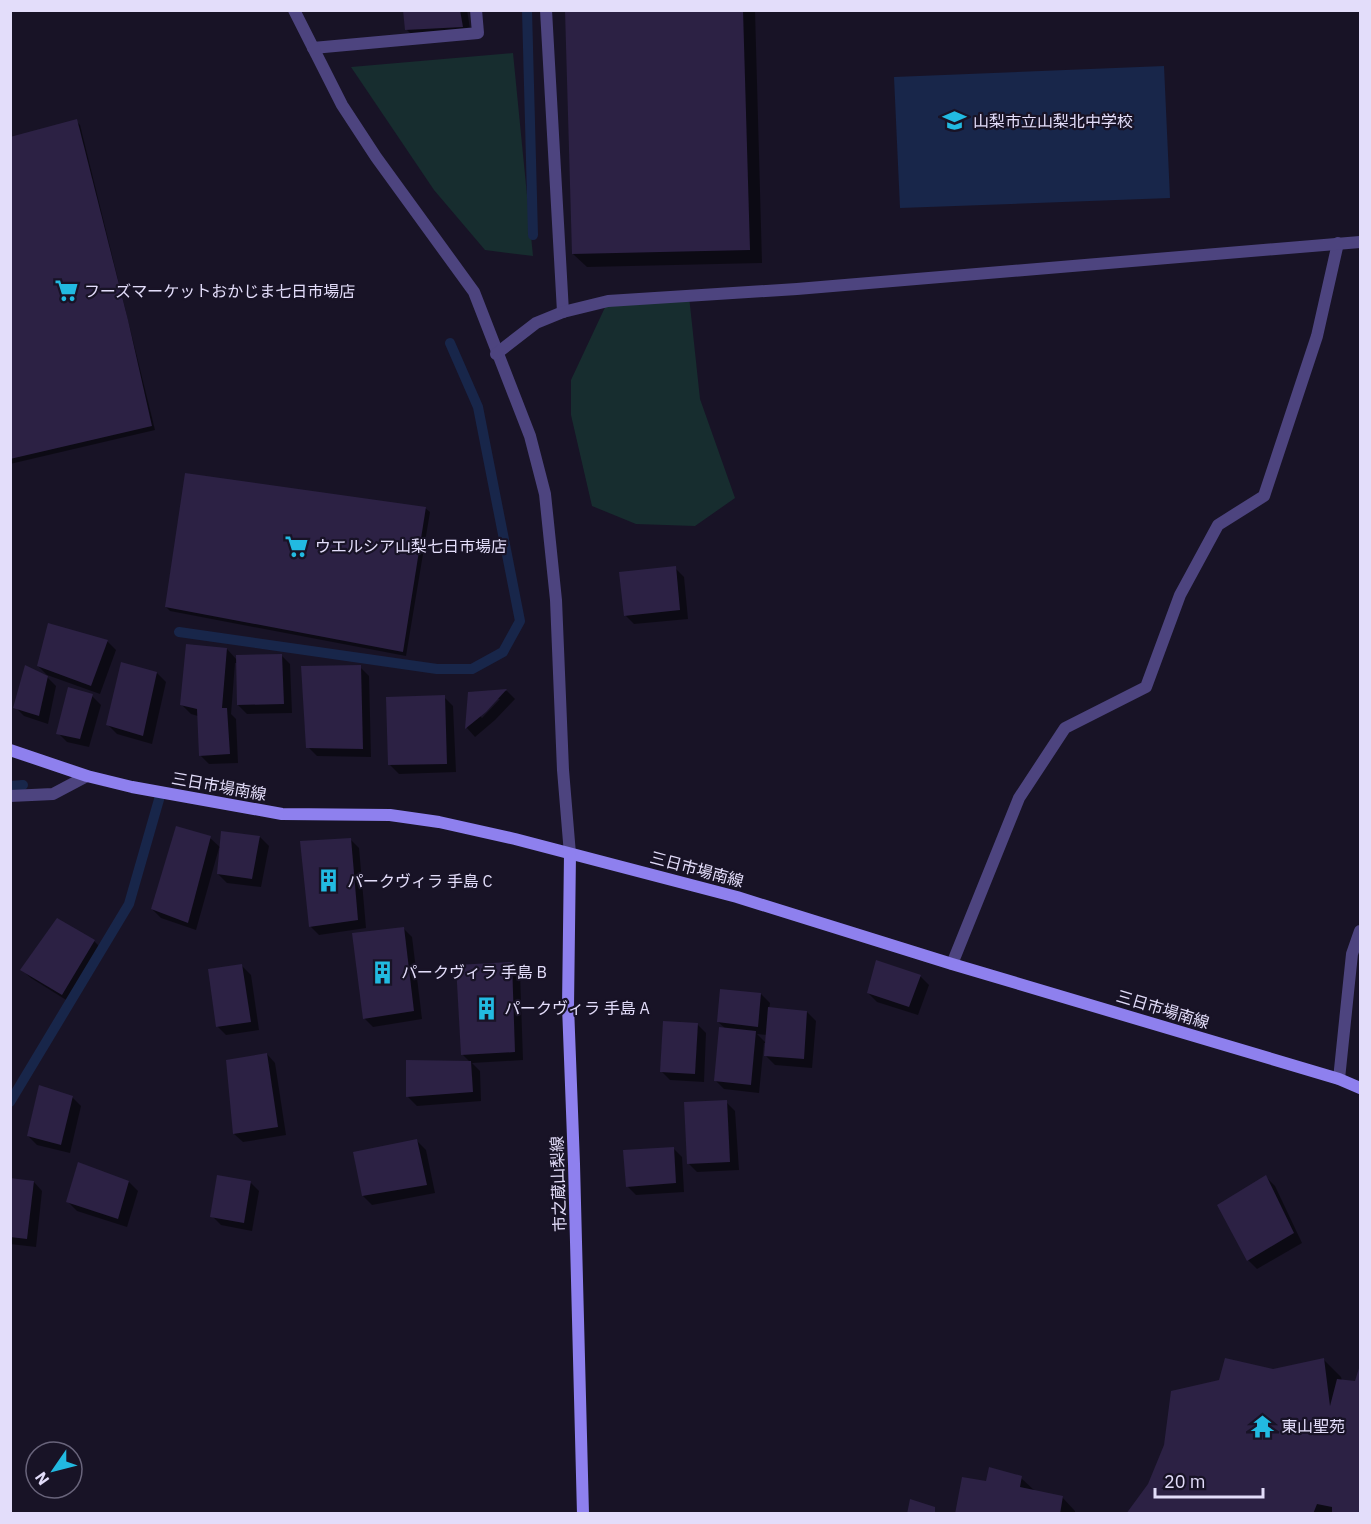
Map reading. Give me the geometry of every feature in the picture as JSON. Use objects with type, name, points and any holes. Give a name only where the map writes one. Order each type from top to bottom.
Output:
[{"type":"main road","name":"三日市場南線","points":[[10,750],[87,776],[132,787],[282,814],[390,815],[439,822],[515,839],[737,897],[952,964],[1339,1079],[1360,1088]]},
{"type":"main road","name":"市之蔵山梨線","points":[[570,854],[568,1006],[583,1514]]},
{"type":"street","points":[[294,10],[342,105],[375,157],[474,292],[496,354],[530,436],[545,494],[556,600],[563,770],[570,854]]},
{"type":"street","points":[[313,48],[478,33],[476,10]]},
{"type":"street","points":[[546,10],[562,312]]},
{"type":"street","points":[[496,354],[536,322],[562,312],[608,301],[797,289],[1360,242]]},
{"type":"street","points":[[952,964],[1019,798],[1065,728],[1146,687],[1180,595],[1218,525],[1264,496],[1317,336],[1338,243]]},
{"type":"street","points":[[10,796],[53,794],[87,776]]},
{"type":"street","points":[[1339,1079],[1352,954],[1360,931]]},
{"type":"green space","points":[[513,53],[533,256],[485,250],[434,190],[351,67]]},
{"type":"green space","points":[[689,296],[700,399],[735,498],[695,526],[636,524],[592,506],[571,415],[571,380],[608,301]]},
{"type":"water","points":[[1164,66],[1170,198],[900,208],[894,77]]},
{"type":"building","points":[[403,10],[460,10],[463,27],[405,30]]},
{"type":"building","points":[[565,10],[743,10],[750,250],[572,254]]},
{"type":"building","name":"フーズマーケットおかじま七日市場店","points":[[77,119],[128,320],[152,426],[10,459],[10,137]]},
{"type":"building","name":"ウエルシア山梨七日市場店","points":[[185,473],[426,507],[403,652],[165,607]]},
{"type":"building","points":[[676,566],[680,610],[624,616],[619,572]]},
{"type":"building","points":[[48,623],[108,640],[91,686],[37,666]]},
{"type":"building","points":[[186,644],[227,648],[222,708],[227,708],[230,754],[199,756],[197,709],[180,705]]},
{"type":"building","points":[[282,654],[284,704],[237,705],[236,655]]},
{"type":"building","points":[[121,662],[157,672],[143,736],[106,725]]},
{"type":"building","points":[[25,665],[48,676],[39,716],[13,708]]},
{"type":"building","points":[[361,665],[363,749],[306,748],[301,666]]},
{"type":"building","points":[[68,687],[93,694],[80,739],[56,734]]},
{"type":"building","points":[[507,689],[486,712],[465,729],[468,692]]},
{"type":"building","points":[[445,695],[447,764],[388,765],[386,697]]},
{"type":"building","points":[[176,826],[211,836],[188,923],[151,909]]},
{"type":"building","points":[[221,831],[260,836],[252,879],[217,874]]},
{"type":"building","name":"パークヴィラ 手島 C","points":[[351,838],[358,920],[309,927],[300,841]]},
{"type":"building","points":[[57,918],[95,940],[62,995],[20,970]]},
{"type":"building","name":"パークヴィラ 手島 B","points":[[404,927],[414,1011],[363,1019],[352,933]]},
{"type":"building","points":[[876,960],[921,975],[909,1007],[867,993]]},
{"type":"building","name":"パークヴィラ 手島 A","points":[[512,962],[515,1052],[461,1055],[456,965]]},
{"type":"building","points":[[242,964],[251,1022],[216,1027],[208,969]]},
{"type":"building","points":[[720,989],[761,993],[758,1027],[717,1022]]},
{"type":"building","points":[[768,1007],[807,1011],[804,1059],[764,1056]]},
{"type":"building","points":[[663,1021],[698,1023],[695,1074],[660,1072]]},
{"type":"building","points":[[719,1027],[756,1031],[751,1085],[714,1081]]},
{"type":"building","points":[[267,1053],[278,1127],[233,1134],[226,1060]]},
{"type":"building","points":[[406,1060],[471,1061],[473,1092],[406,1097]]},
{"type":"building","points":[[39,1085],[73,1096],[61,1145],[27,1136]]},
{"type":"building","points":[[727,1100],[730,1162],[687,1164],[684,1102]]},
{"type":"building","points":[[417,1139],[427,1185],[362,1196],[353,1152]]},
{"type":"building","points":[[674,1147],[676,1183],[626,1187],[623,1150]]},
{"type":"building","points":[[78,1162],[129,1181],[118,1219],[66,1202]]},
{"type":"building","points":[[217,1175],[251,1181],[244,1223],[210,1217]]},
{"type":"building","points":[[1266,1175],[1294,1233],[1247,1261],[1217,1205]]},
{"type":"building","points":[[10,1178],[34,1181],[27,1239],[10,1237]]},
{"type":"building","name":"東山聖苑","points":[[1225,1358],[1273,1369],[1324,1358],[1330,1406],[1337,1379],[1355,1381],[1360,1365],[1360,1514],[1332,1514],[1332,1507],[1317,1504],[1313,1514],[1126,1514],[1148,1484],[1164,1445],[1171,1391],[1219,1380]]},
{"type":"building","points":[[989,1467],[1022,1476],[1020,1487],[1063,1496],[1060,1514],[955,1514],[962,1477],[986,1481]]},
{"type":"building","points":[[910,1499],[935,1507],[935,1514],[907,1514]]},
{"type":"waterway","points":[[527,10],[533,235]]},
{"type":"waterway","points":[[179,632],[437,669],[472,669],[503,652],[520,621],[478,407],[450,343]]},
{"type":"waterway","points":[[10,786],[23,785]]},
{"type":"waterway","points":[[10,1102],[129,904],[160,796]]},
{"type":"place","name":"山梨市立山梨北中学校","points":[[955,121]]},
{"type":"place","name":"フーズマーケットおかじま七日市場店","points":[[66,291]]},
{"type":"place","name":"ウエルシア山梨七日市場店","points":[[297,546]]},
{"type":"place","name":"パークヴィラ 手島 C","points":[[329,881]]},
{"type":"place","name":"パークヴィラ 手島 B","points":[[383,972]]},
{"type":"place","name":"パークヴィラ 手島 A","points":[[486,1008]]},
{"type":"place","name":"東山聖苑","points":[[1263,1426]]}]
